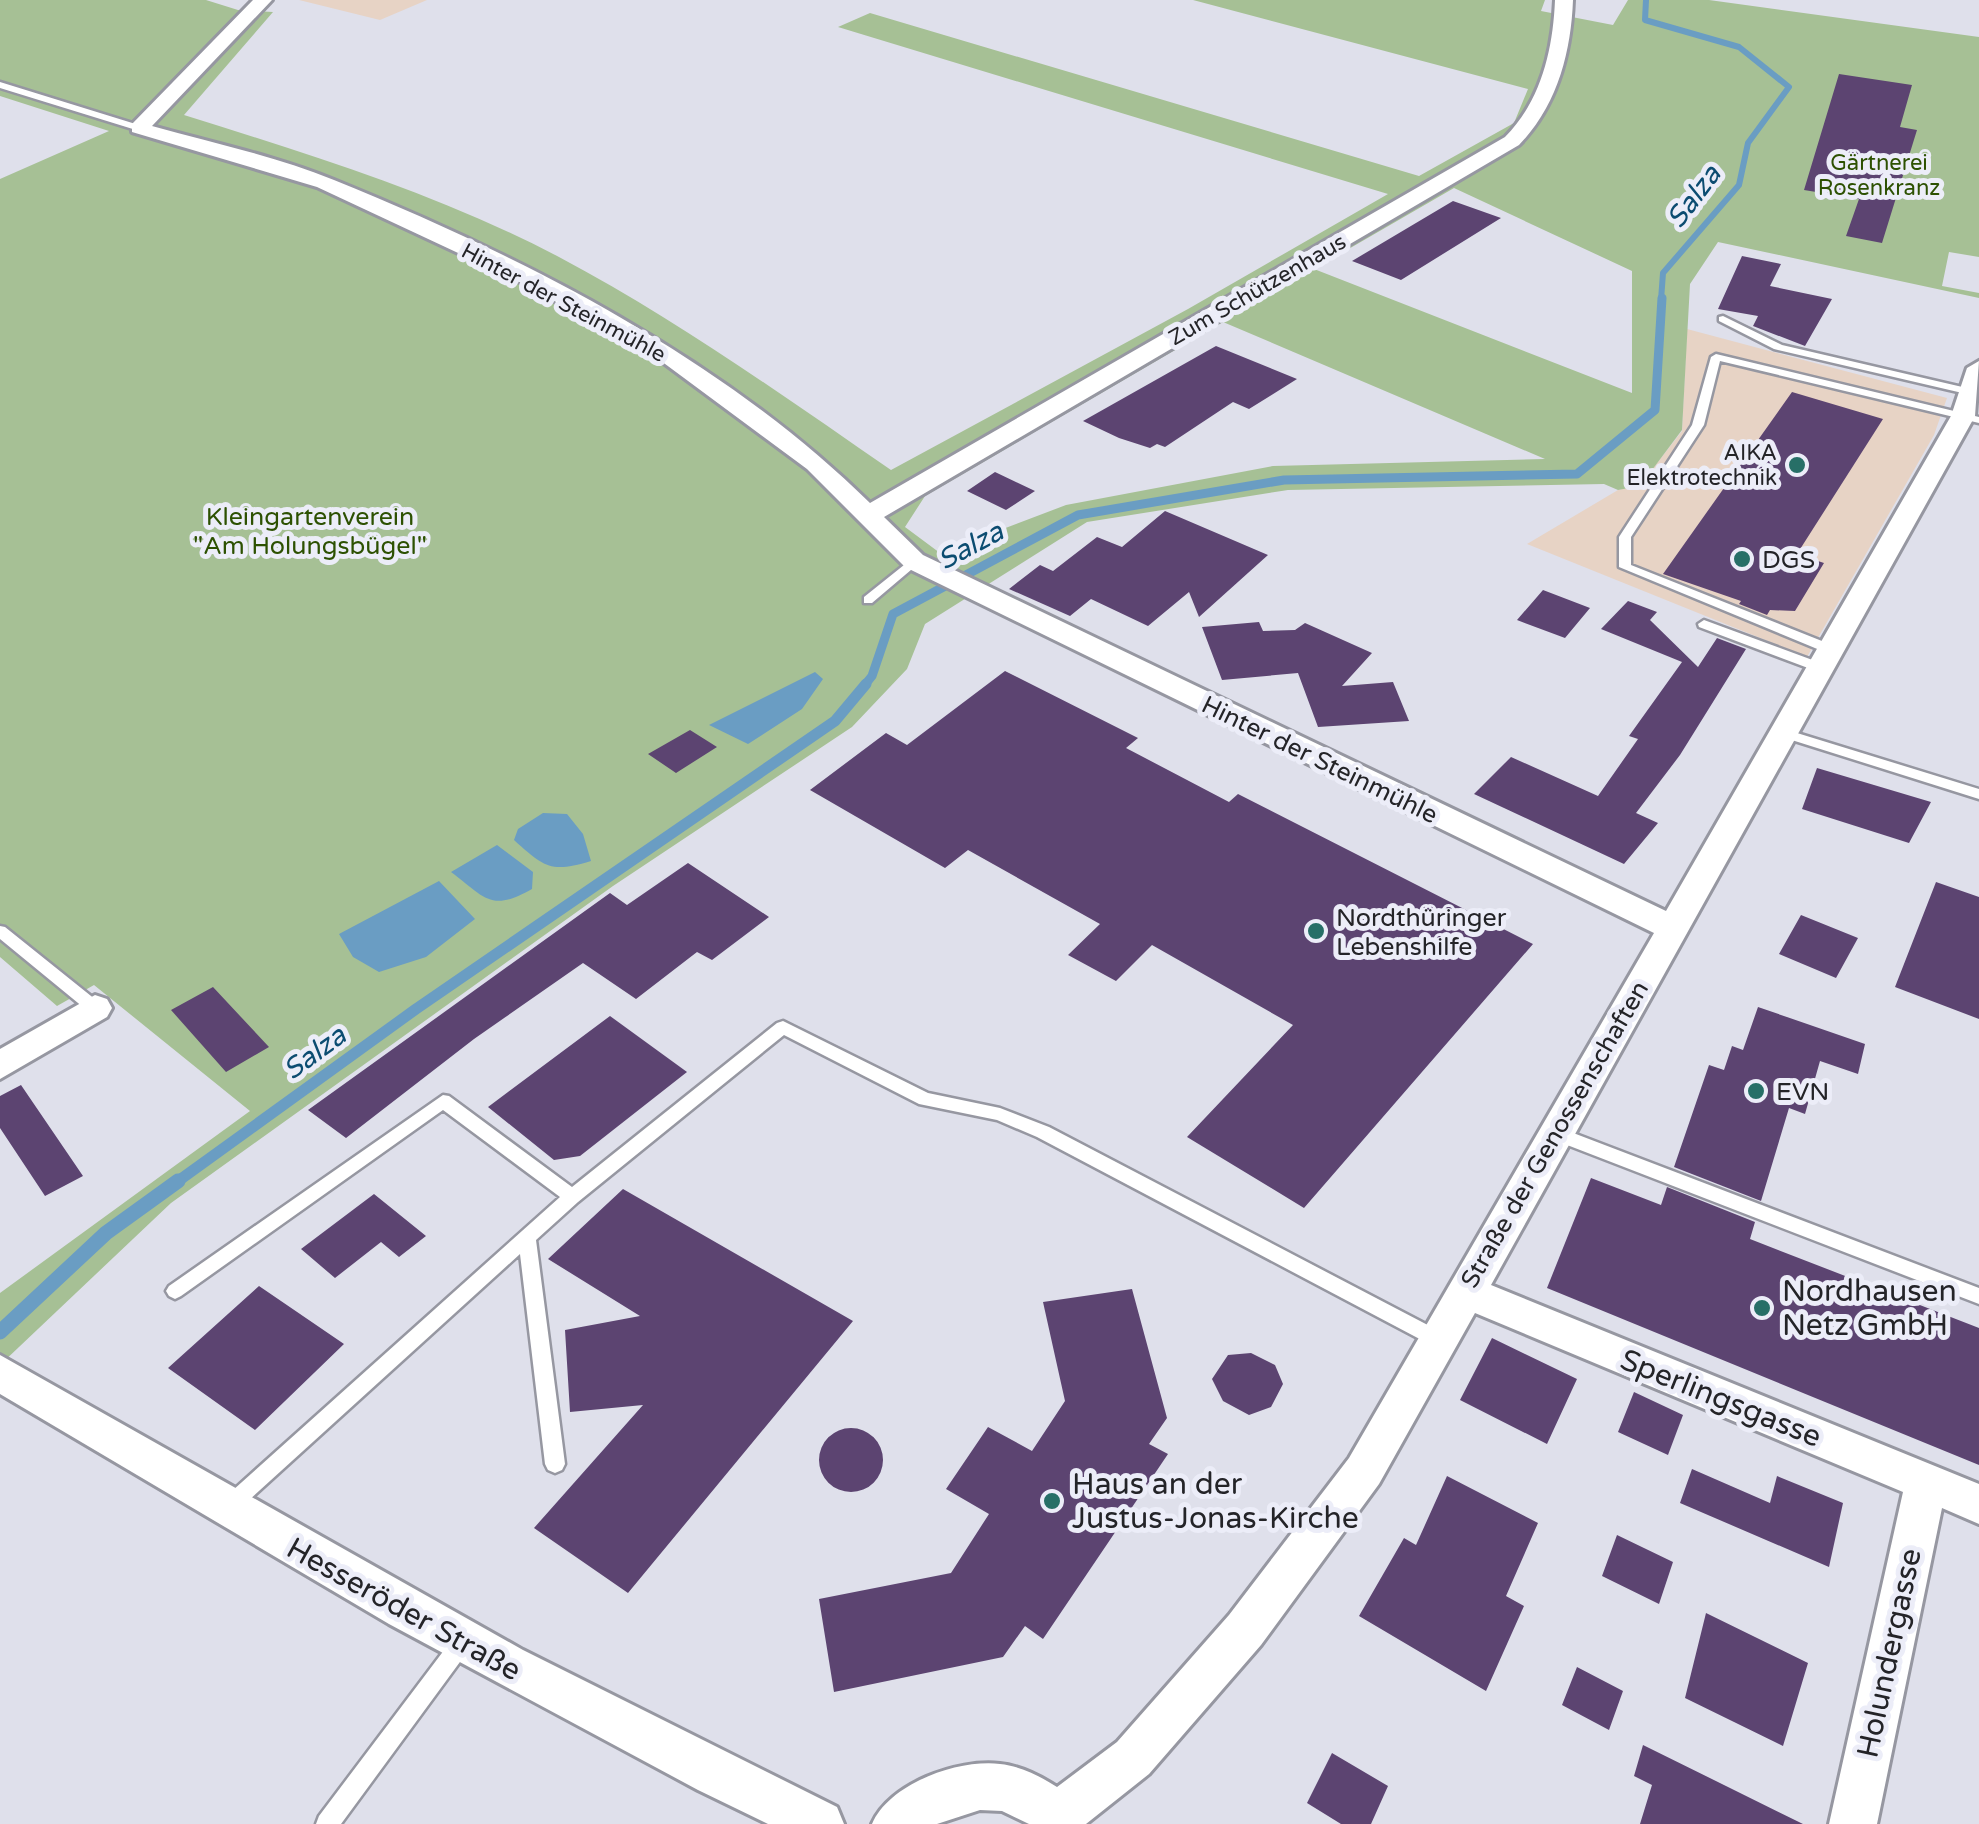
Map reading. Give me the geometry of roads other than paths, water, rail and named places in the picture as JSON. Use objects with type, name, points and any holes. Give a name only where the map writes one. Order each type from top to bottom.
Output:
[{"type":"street","points":[[139,128],[263,0]]},
{"type":"street","name":"Zum Schützenhaus","points":[[868,515],[1512,141],[1530,126],[1542,106],[1564,0]]},
{"type":"street","name":"Hinter der Steinmühle","points":[[139,128],[324,183],[526,276],[660,350],[816,464],[924,567],[1672,928]]},
{"type":"street","name":"Straße der Genossenschaften","points":[[896,1824],[925,1800],[970,1786],[1022,1794],[1059,1821],[1133,1758],[1245,1630],[1364,1471],[1973,399]]},
{"type":"street","points":[[0,1066],[95,1008]]},
{"type":"street","name":"Sperlingsgasse","points":[[1464,1291],[1979,1504]]},
{"type":"street","name":"Hesseröder Straße","points":[[0,1373],[462,1644],[679,1758],[820,1824]]},
{"type":"street","name":"Holundergasse","points":[[1853,1824],[1926,1482]]},
{"type":"lane","points":[[0,85],[139,128]]},
{"type":"lane","points":[[1724,319],[1778,347],[1973,399]]},
{"type":"lane","points":[[1826,659],[1625,567],[1625,537],[1698,426],[1716,357],[1973,399]]},
{"type":"lane","points":[[868,600],[924,567]]},
{"type":"lane","points":[[1704,624],[1826,659]]},
{"type":"lane","points":[[1784,734],[1979,794]]},
{"type":"lane","points":[[0,931],[95,1008]]},
{"type":"lane","points":[[227,1508],[572,1197],[784,1027],[925,1098],[1000,1114],[1043,1132],[1437,1339]]},
{"type":"lane","points":[[175,1292],[444,1100],[572,1197]]},
{"type":"lane","points":[[1555,1132],[1979,1296]]},
{"type":"lane","points":[[527,1238],[555,1464]]},
{"type":"lane","points":[[327,1824],[462,1644]]},
{"type":"water","points":[[815,672],[823,679],[802,709],[748,744],[709,725]]},
{"type":"water","points":[[543,813],[567,814],[583,834],[591,861],[566,867],[549,866],[514,840],[518,829]]},
{"type":"water","points":[[497,845],[533,872],[532,889],[497,901],[480,895],[451,872]]},
{"type":"water","points":[[439,881],[475,919],[426,957],[379,972],[353,957],[339,934]]},
{"type":"waterway","name":"Salza","points":[[1646,0],[1645,20],[1739,47],[1789,87],[1748,143],[1739,185],[1663,273],[1661,300]]},
{"type":"waterway","name":"Salza","points":[[864,686],[872,676],[893,614],[1078,515],[1284,480],[1577,474],[1655,410],[1662,298]]},
{"type":"waterway","name":"Salza","points":[[174,1184],[416,1009],[835,721],[866,684]]},
{"type":"waterway","name":"Salza","points":[[0,1332],[106,1233],[178,1181]]},
{"type":"place","name":"AIKA Elektrotechnik","points":[[1797,465]]},
{"type":"place","name":"DGS","points":[[1742,559]]},
{"type":"place","name":"Nordthüringer Lebenshilfe","points":[[1316,931]]},
{"type":"place","name":"EVN","points":[[1756,1091]]},
{"type":"place","name":"Nordhausen Netz GmbH","points":[[1762,1308]]},
{"type":"place","name":"Haus an der Justus-Jonas-Kirche","points":[[1052,1501]]},
{"type":"park label","name":"Gärtnerei Rosenkranz","points":[[1879,174]]},
{"type":"park label","name":"Kleingartenverein \"Am Holungsbügel\"","points":[[310,530]]}]
